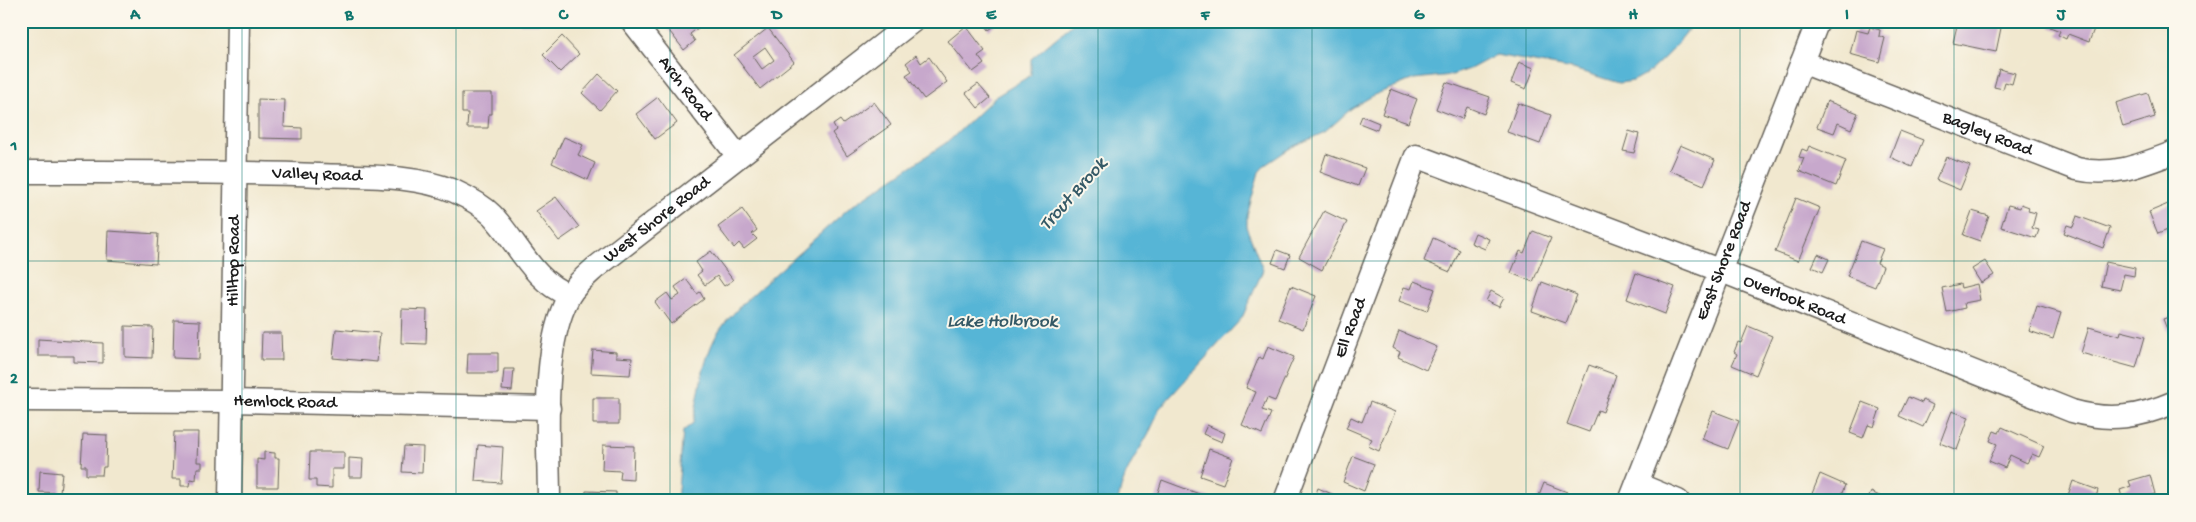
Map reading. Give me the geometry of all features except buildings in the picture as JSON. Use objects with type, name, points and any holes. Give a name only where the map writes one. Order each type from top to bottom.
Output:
[{"type":"street","name":"Hilltop Road","points":[[230,501],[238,21]]},
{"type":"street","name":"Arch Road","points":[[632,21],[738,156]]},
{"type":"street","name":"West Shore Road","points":[[549,501],[549,408],[552,347],[560,318],[569,296],[595,268],[913,21]]},
{"type":"street","name":"East Shore Road","points":[[1634,493],[1719,270],[1818,21]]},
{"type":"street","name":"Bagley Road","points":[[1802,62],[2077,169],[2102,173],[2115,172],[2138,166],[2175,152]]},
{"type":"street","name":"Overlook Road","points":[[1416,156],[1719,270],[2072,412],[2098,417],[2124,418],[2150,412],[2175,402]]},
{"type":"street","name":"Ell Road","points":[[1285,501],[1416,156]]},
{"type":"street","name":"Valley Road","points":[[21,172],[236,172],[400,178],[431,184],[452,191],[478,204],[491,214],[546,282],[569,296]]},
{"type":"street","name":"Hemlock Road","points":[[21,400],[232,401],[549,408]]},
{"type":"street","points":[[1634,493],[1678,501]]},
{"type":"water","name":"Lake Holbrook","points":[[1076,21],[1696,21],[1668,54],[1648,73],[1633,81],[1619,83],[1573,69],[1496,55],[1470,69],[1452,75],[1414,79],[1374,95],[1352,108],[1325,132],[1292,147],[1265,165],[1259,172],[1247,216],[1247,229],[1263,270],[1242,318],[1159,409],[1155,421],[1126,475],[1118,501],[677,501],[683,431],[693,423],[707,356],[716,336],[725,323],[743,303],[849,208],[950,140],[995,97],[1031,75],[1031,59]]},
{"type":"water label","name":"Trout Brook","points":[[1074,195]]}]
